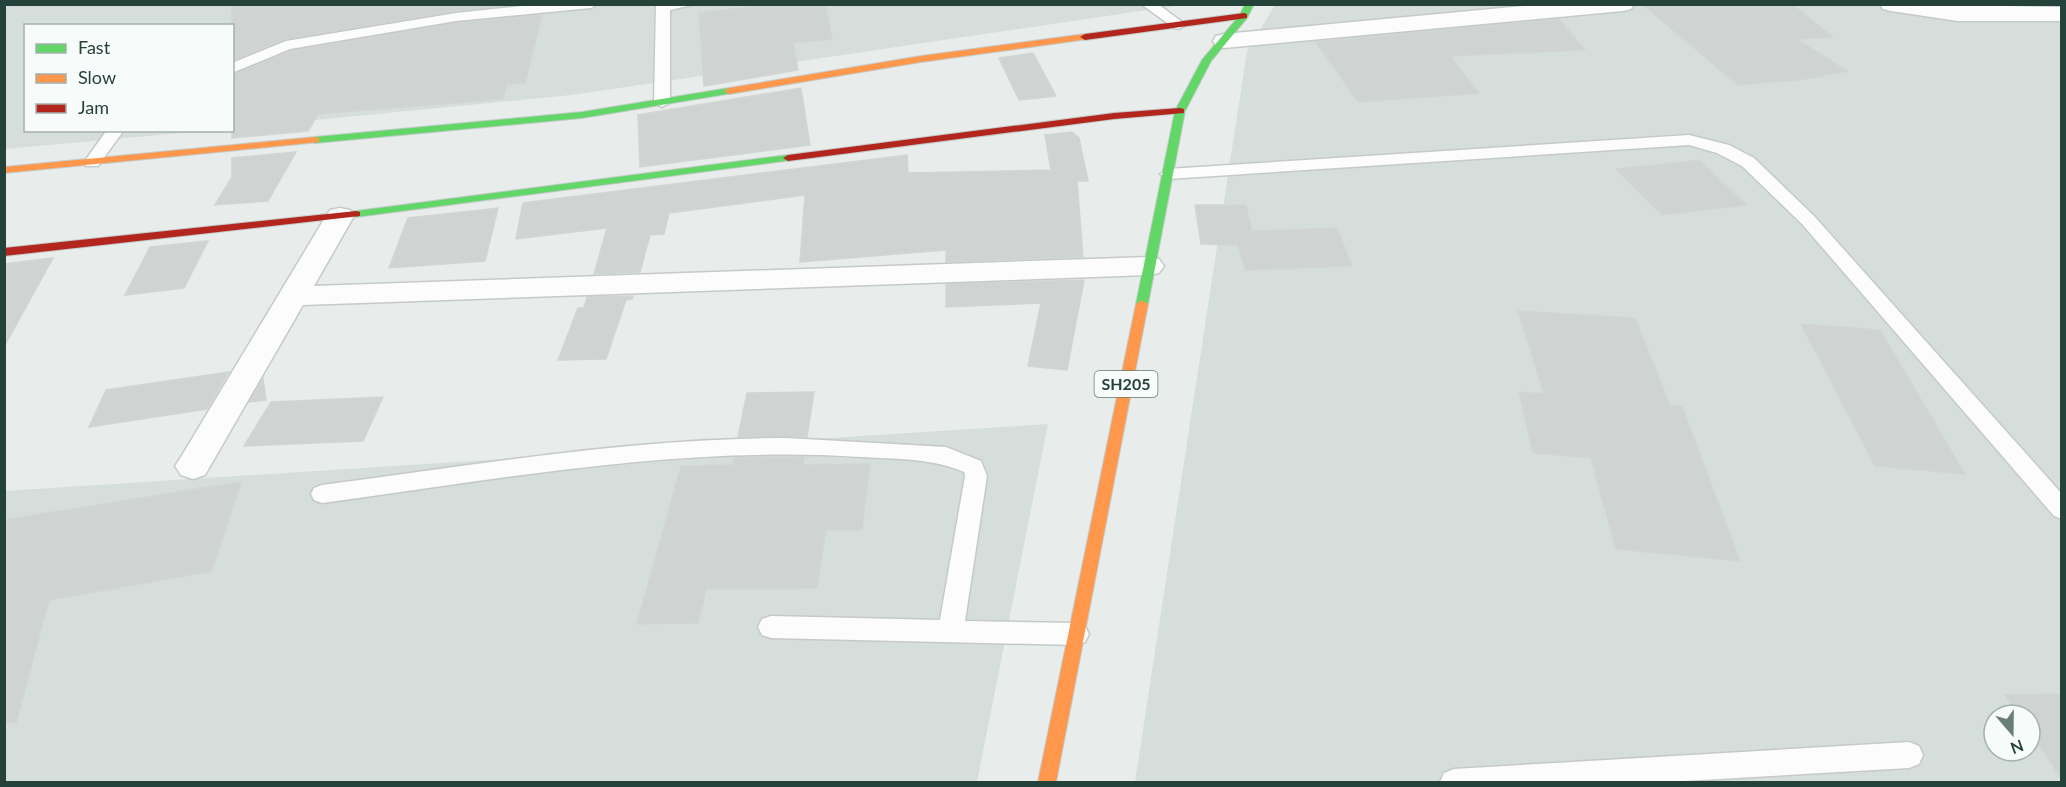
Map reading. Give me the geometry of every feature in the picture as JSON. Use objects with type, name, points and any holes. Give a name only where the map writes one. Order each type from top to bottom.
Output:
[{"type":"street","points":[[1224,41],[1623,4]]},
{"type":"street","points":[[1892,4],[1958,14],[1994,12],[2061,15]]},
{"type":"street","points":[[4,170],[582,115],[921,59],[1179,25],[1247,10]]},
{"type":"street","name":"SH205","points":[[1047,783],[1180,111],[1208,60],[1247,10]]},
{"type":"street","points":[[4,252],[340,216],[1113,116],[1180,111]]},
{"type":"street","points":[[193,466],[340,216]]},
{"type":"street","points":[[293,296],[1149,266]]},
{"type":"lane","points":[[234,68],[286,45],[456,16],[591,4]]},
{"type":"lane","points":[[662,102],[663,6],[689,4]]},
{"type":"lane","points":[[1148,4],[1179,25]]},
{"type":"lane","points":[[92,162],[114,132]]},
{"type":"lane","points":[[1168,174],[1689,140],[1723,149],[1748,162],[1808,220],[2061,510]]},
{"type":"lane","points":[[322,494],[618,456],[698,449],[766,446],[946,454],[973,467],[976,476],[951,632]]},
{"type":"lane","points":[[771,627],[1076,634]]},
{"type":"lane","points":[[1454,783],[1909,755]]},
{"type":"shaded area","points":[[5,5],[1181,5],[572,95],[234,128],[234,24],[24,24],[24,132],[193,132],[5,149]]},
{"type":"shaded area","points":[[1275,5],[2061,5],[2061,782],[1135,782],[1247,51]]},
{"type":"shaded area","points":[[1048,424],[977,782],[5,782],[4,491]]},
{"type":"building","points":[[232,4],[516,4],[456,11],[286,39],[234,59],[234,24],[232,24]]},
{"type":"building","points":[[773,4],[825,4],[832,39],[793,43],[798,70],[704,86],[699,13]]},
{"type":"building","points":[[1642,4],[1792,4],[1833,37],[1797,39],[1847,71],[1800,80],[1738,85]]},
{"type":"building","points":[[542,15],[525,83],[507,84],[503,99],[318,114],[308,131],[232,138],[232,132],[234,132],[234,74],[291,51],[456,23]]},
{"type":"building","points":[[1559,19],[1585,50],[1450,56],[1479,93],[1358,102],[1316,42]]},
{"type":"building","points":[[1033,53],[1056,96],[1019,100],[999,58]]},
{"type":"building","points":[[801,88],[810,145],[640,167],[638,115]]},
{"type":"building","points":[[1072,132],[1079,138],[1088,181],[1077,181],[1083,257],[946,262],[946,250],[800,262],[805,195],[669,213],[664,234],[650,235],[640,272],[594,274],[607,228],[516,239],[523,203],[907,155],[908,173],[1051,170],[1045,135]]},
{"type":"building","points":[[296,152],[268,201],[215,205],[232,177],[232,158]]},
{"type":"building","points":[[1699,160],[1746,205],[1662,215],[1616,169]]},
{"type":"building","points":[[1195,205],[1246,205],[1252,231],[1337,228],[1352,266],[1245,270],[1238,245],[1201,244]]},
{"type":"building","points":[[498,208],[485,261],[389,268],[408,218]]},
{"type":"building","points":[[208,241],[184,288],[125,295],[150,247]]},
{"type":"building","points":[[53,258],[4,347],[4,264]]},
{"type":"building","points":[[1084,280],[1067,370],[1028,366],[1041,303],[946,307],[946,284]]},
{"type":"building","points":[[633,296],[632,299],[626,300],[606,359],[558,360],[578,308],[584,308],[587,297]]},
{"type":"building","points":[[1518,311],[1635,318],[1670,405],[1682,406],[1740,561],[1616,549],[1591,458],[1533,453],[1519,392],[1544,394]]},
{"type":"building","points":[[1801,324],[1880,330],[1965,474],[1875,466]]},
{"type":"building","points":[[229,372],[207,409],[89,427],[106,390]]},
{"type":"building","points":[[263,379],[266,400],[249,402]]},
{"type":"building","points":[[814,392],[807,437],[738,437],[747,393]]},
{"type":"building","points":[[383,397],[363,441],[244,446],[271,402]]},
{"type":"building","points":[[804,457],[803,465],[870,464],[862,530],[826,530],[817,588],[706,589],[698,623],[637,624],[681,466],[732,465],[734,458]]},
{"type":"building","points":[[241,482],[212,571],[49,600],[16,723],[4,722],[4,520]]},
{"type":"building","points":[[2061,694],[2061,778],[2042,750],[2042,703],[2010,703],[2005,695]]},
{"type":"traffic: fast","points":[[1142,304],[1180,111],[1207,60],[1244,16],[1250,4]]},
{"type":"traffic: fast","points":[[315,140],[582,115],[729,91]]},
{"type":"traffic: fast","points":[[356,214],[788,158]]},
{"type":"traffic: slow","points":[[729,91],[921,59],[1085,37]]},
{"type":"traffic: slow","points":[[4,170],[315,140]]},
{"type":"traffic: slow","points":[[1047,782],[1142,304]]},
{"type":"traffic: jam","points":[[1085,37],[1244,16]]},
{"type":"traffic: jam","points":[[788,158],[1114,116],[1180,111]]},
{"type":"traffic: jam","points":[[4,252],[356,214]]}]
